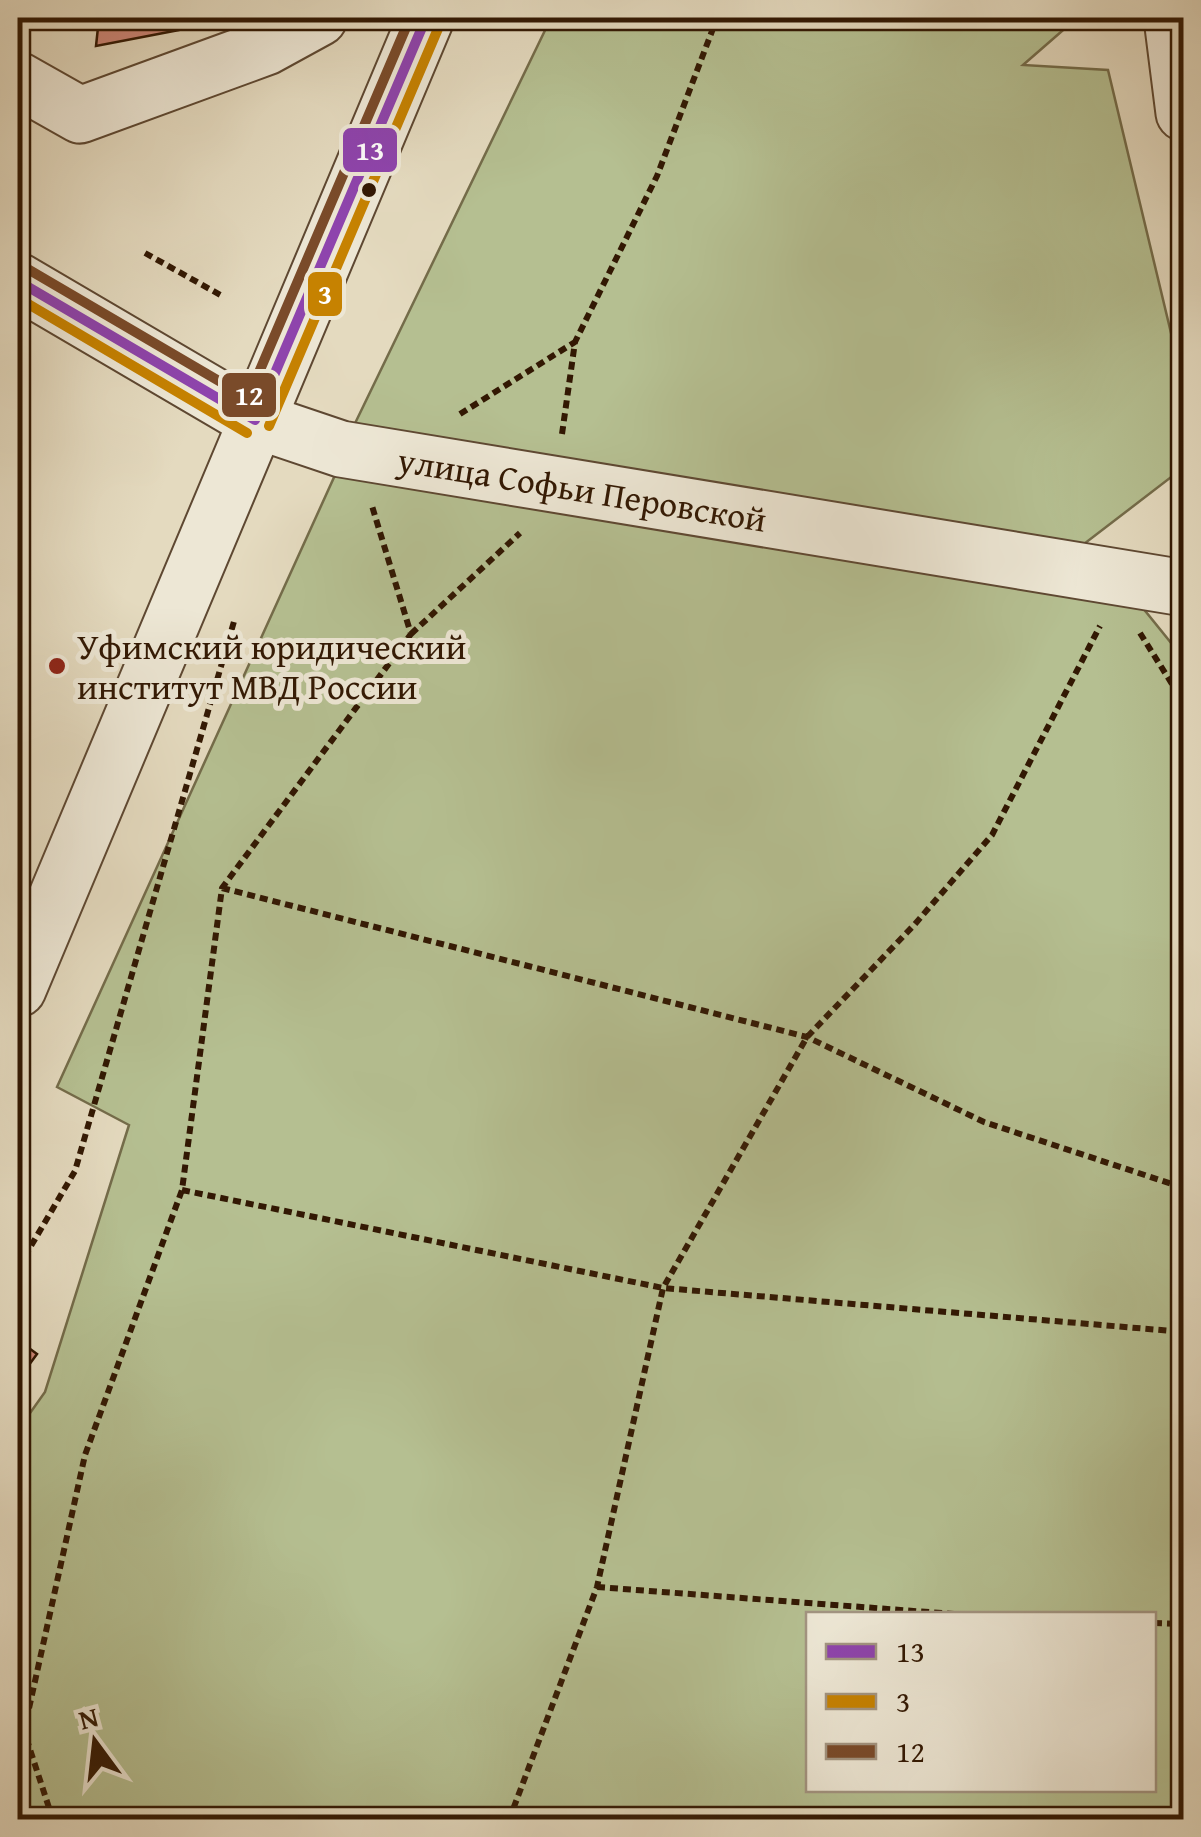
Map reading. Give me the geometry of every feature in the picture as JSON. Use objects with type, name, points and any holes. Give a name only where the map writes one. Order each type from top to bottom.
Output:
[{"type":"street","points":[[18,80],[80,114],[266,46],[320,18]]},
{"type":"street","points":[[18,989],[426,18]]},
{"type":"street","points":[[1172,18],[1184,113]]},
{"type":"street","name":"улица Софьи Перовской","points":[[18,280],[255,420],[341,449],[1184,588]]},
{"type":"path","points":[[458,416],[575,342],[657,176],[718,18]]},
{"type":"path","points":[[144,253],[224,297]]},
{"type":"path","points":[[53,1820],[24,1732],[85,1455],[182,1190],[222,888],[411,634],[364,479],[390,457]]},
{"type":"path","points":[[508,1820],[597,1587],[663,1288],[807,1037],[915,924],[992,835],[1127,578]]},
{"type":"path","points":[[18,1268],[75,1172],[236,615]]},
{"type":"path","points":[[222,888],[807,1037],[984,1122],[1184,1188]]},
{"type":"path","points":[[182,1190],[663,1288],[1184,1332]]},
{"type":"path","points":[[597,1587],[928,1612]]},
{"type":"path","points":[[1156,1623],[1184,1624]]},
{"type":"green space","points":[[551,18],[1077,18],[1023,65],[1108,70],[1183,383],[1183,468],[1067,557],[346,442]]},
{"type":"green space","points":[[341,462],[1125,586],[1184,659],[1183,1819],[18,1820],[18,1430],[45,1392],[129,1125],[57,1087]]},
{"type":"building","points":[[99,18],[211,18],[179,30],[96,46]]},
{"type":"building","points":[[18,1340],[37,1354],[18,1380]]},
{"type":"transit line","name":"12","points":[[26,268],[248,398],[410,18]]},
{"type":"transit line","name":"13","points":[[255,420],[426,18]]},
{"type":"transit line","name":"3","points":[[269,426],[440,24]]},
{"type":"transit line","name":"13","points":[[18,281],[255,420]]},
{"type":"transit line","name":"3","points":[[18,298],[247,433]]},
{"type":"place","name":"Уфимский юридический институт МВД России","points":[[57,666]]}]
